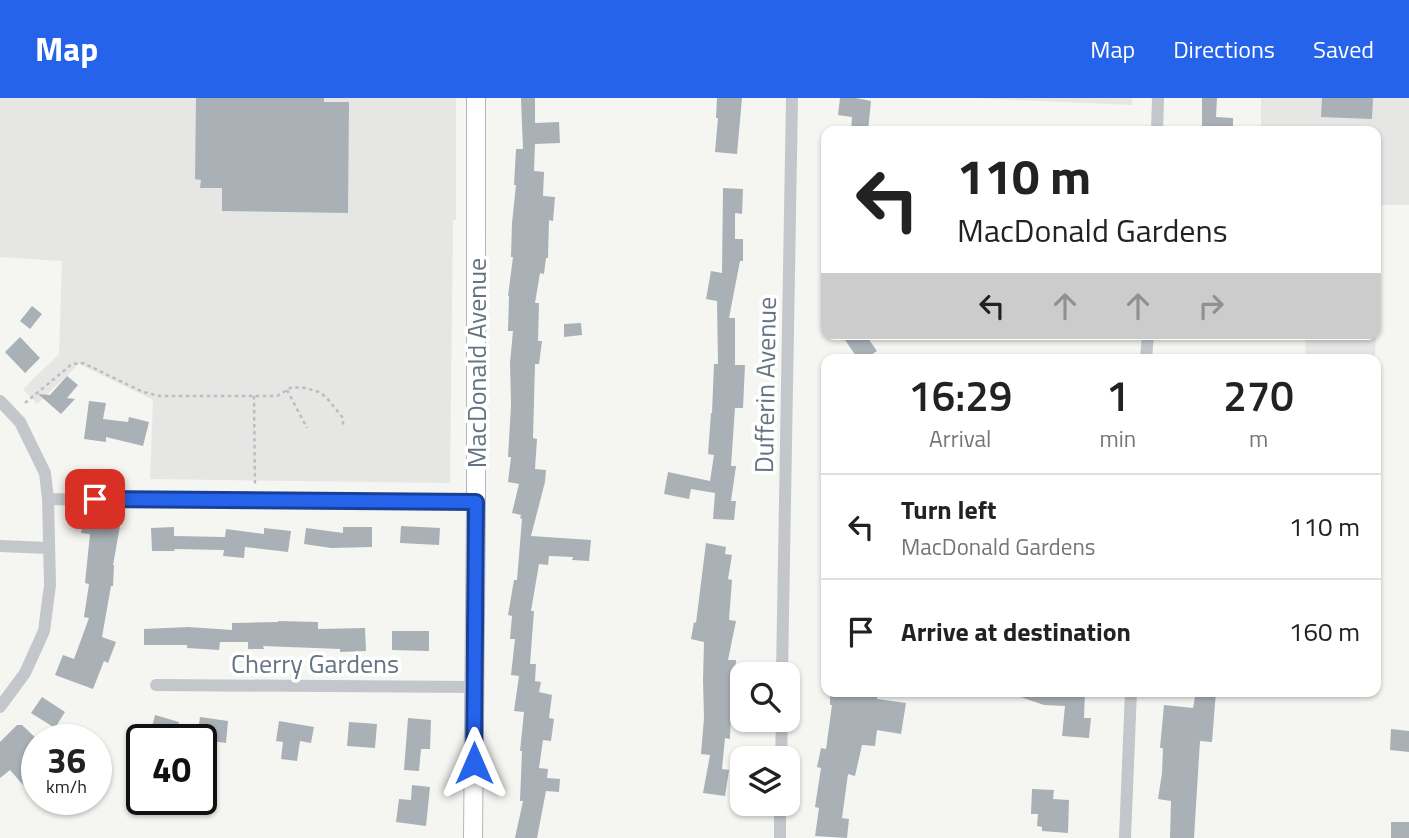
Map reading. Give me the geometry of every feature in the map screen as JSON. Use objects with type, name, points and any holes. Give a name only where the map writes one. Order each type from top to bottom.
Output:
[{"type":"street","name":"MacDonald Avenue","points":[[473,838],[476,98]]},
{"type":"street","name":"Dufferin Avenue","points":[[782,662],[792,98]]},
{"type":"street","points":[[1157,126],[1158,98]]},
{"type":"street","points":[[0,401],[20,422],[45,472],[51,585],[44,631],[25,673],[0,707]]},
{"type":"street","points":[[48,499],[476,502]]},
{"type":"street","points":[[0,546],[49,548]]},
{"type":"street","name":"Cherry Gardens","points":[[156,685],[474,687]]},
{"type":"street","points":[[1125,838],[1132,697]]},
{"type":"street","points":[[780,816],[780,838]]},
{"type":"path","points":[[25,403],[77,362],[151,395],[277,396],[292,387],[305,388],[326,397],[343,418],[343,428]]},
{"type":"path","points":[[287,390],[307,428]]},
{"type":"path","points":[[254,396],[255,500]]},
{"type":"shaded area","points":[[0,98],[456,98],[450,483],[150,479],[153,400],[79,364],[37,404],[23,389],[59,354],[62,261],[0,257]]},
{"type":"shaded area","points":[[973,98],[1132,98],[1132,105]]},
{"type":"shaded area","points":[[1261,98],[1409,98],[1409,205],[1381,205],[1381,126],[1261,126]]},
{"type":"shaded area","points":[[1306,340],[1376,340],[1375,354],[1305,354]]},
{"type":"building","points":[[196,98],[324,98],[324,102],[349,102],[348,213],[222,211],[222,188],[200,188],[201,180],[195,179]]},
{"type":"building","points":[[521,98],[535,98],[535,123],[559,122],[560,143],[535,144],[534,171],[544,172],[543,196],[555,197],[553,221],[549,220],[548,258],[544,274],[540,273],[535,303],[539,303],[538,341],[542,341],[539,364],[535,364],[535,469],[546,470],[531,536],[591,540],[589,561],[549,556],[548,565],[539,564],[531,611],[534,611],[530,664],[536,664],[535,681],[541,682],[539,692],[552,695],[549,718],[554,719],[551,741],[543,740],[539,768],[548,769],[547,778],[560,779],[559,792],[546,791],[537,838],[515,838],[523,801],[520,801],[520,751],[524,712],[514,711],[519,676],[511,675],[515,639],[510,639],[512,616],[508,615],[514,580],[517,580],[522,519],[521,515],[512,513],[519,484],[508,482],[511,457],[508,457],[513,331],[508,331],[508,296],[513,257],[516,149],[523,149]]},
{"type":"building","points":[[717,98],[742,98],[737,154],[715,152]]},
{"type":"building","points":[[840,98],[871,101],[868,126],[851,126],[852,117],[838,115]]},
{"type":"building","points":[[1202,98],[1217,98],[1216,117],[1233,118],[1233,126],[1202,126]]},
{"type":"building","points":[[1322,98],[1373,98],[1372,119],[1321,117]]},
{"type":"building","points":[[723,188],[743,189],[742,214],[735,213],[735,239],[743,239],[743,261],[740,261],[729,318],[735,318],[735,365],[745,365],[743,408],[735,408],[731,466],[736,466],[731,501],[736,501],[734,520],[713,519],[715,493],[691,489],[689,499],[664,494],[668,472],[710,481],[714,455],[708,454],[714,364],[718,364],[717,301],[706,299],[711,271],[722,273]]},
{"type":"building","points":[[32,306],[42,314],[30,329],[20,321]]},
{"type":"building","points":[[581,323],[582,335],[564,337],[564,324]]},
{"type":"building","points":[[20,337],[40,358],[25,373],[5,352]]},
{"type":"building","points":[[845,340],[869,340],[877,351],[872,354],[855,354]]},
{"type":"building","points":[[67,376],[78,385],[67,398],[75,399],[61,414],[38,394],[50,395]]},
{"type":"building","points":[[89,401],[106,403],[103,419],[128,422],[129,417],[149,422],[143,446],[106,437],[106,442],[84,439]]},
{"type":"building","points":[[83,520],[120,526],[113,565],[113,586],[102,637],[116,642],[108,663],[104,661],[93,689],[55,675],[63,655],[74,659],[89,618],[84,617],[89,584],[85,583],[90,534],[81,533]]},
{"type":"building","points":[[401,526],[440,528],[439,545],[400,543]]},
{"type":"building","points":[[174,527],[174,536],[225,537],[226,529],[264,534],[264,528],[291,531],[288,552],[245,547],[244,558],[223,556],[224,550],[152,551],[151,528]]},
{"type":"building","points":[[343,527],[372,527],[372,547],[331,548],[304,544],[306,528],[343,533]]},
{"type":"building","points":[[706,543],[726,547],[725,554],[732,555],[728,579],[732,580],[729,620],[736,621],[728,660],[736,660],[730,662],[730,739],[725,738],[722,769],[729,770],[725,796],[703,793],[710,755],[701,754],[704,642],[691,639],[694,622],[696,623]]},
{"type":"building","points":[[318,622],[318,629],[365,628],[366,651],[340,652],[340,649],[263,646],[264,649],[248,649],[248,642],[220,642],[219,650],[187,648],[187,645],[144,645],[144,629],[188,627],[232,630],[232,623]]},
{"type":"building","points":[[392,631],[429,631],[429,651],[392,650]]},
{"type":"building","points":[[42,697],[65,712],[58,724],[49,724],[31,713]]},
{"type":"building","points":[[830,697],[877,697],[906,703],[901,734],[877,730],[875,746],[862,745],[855,776],[848,774],[842,818],[849,819],[847,838],[815,836],[819,808],[815,807],[821,768],[817,767],[821,748],[826,749]]},
{"type":"building","points":[[1021,697],[1085,697],[1084,718],[1091,718],[1089,738],[1062,736],[1065,706],[1044,705]]},
{"type":"building","points":[[1195,697],[1216,697],[1212,742],[1200,741],[1194,838],[1170,838],[1171,801],[1158,799],[1162,773],[1163,748],[1160,748],[1164,705],[1193,708]]},
{"type":"building","points":[[155,715],[179,722],[178,724],[153,724]]},
{"type":"building","points":[[200,717],[228,721],[226,743],[217,742],[217,724],[199,724]]},
{"type":"building","points":[[408,718],[431,720],[430,749],[421,749],[419,771],[404,770]]},
{"type":"building","points":[[279,721],[314,727],[311,743],[300,741],[297,761],[281,759],[283,742],[276,741]]},
{"type":"building","points":[[349,722],[377,724],[375,748],[347,746]]},
{"type":"building","points":[[17,725],[21,725],[21,783],[10,770],[0,778],[0,742]]},
{"type":"building","points":[[1391,729],[1409,731],[1409,752],[1390,750]]},
{"type":"building","points":[[412,785],[430,787],[426,826],[396,822],[399,799],[411,800]]},
{"type":"building","points":[[1032,789],[1054,790],[1053,799],[1069,800],[1068,833],[1042,831],[1042,827],[1037,826],[1038,814],[1031,814]]},
{"type":"building","points":[[1391,822],[1409,822],[1409,838],[1391,838]]},
{"type":"route","points":[[95,499],[476,502],[474,763]]}]
